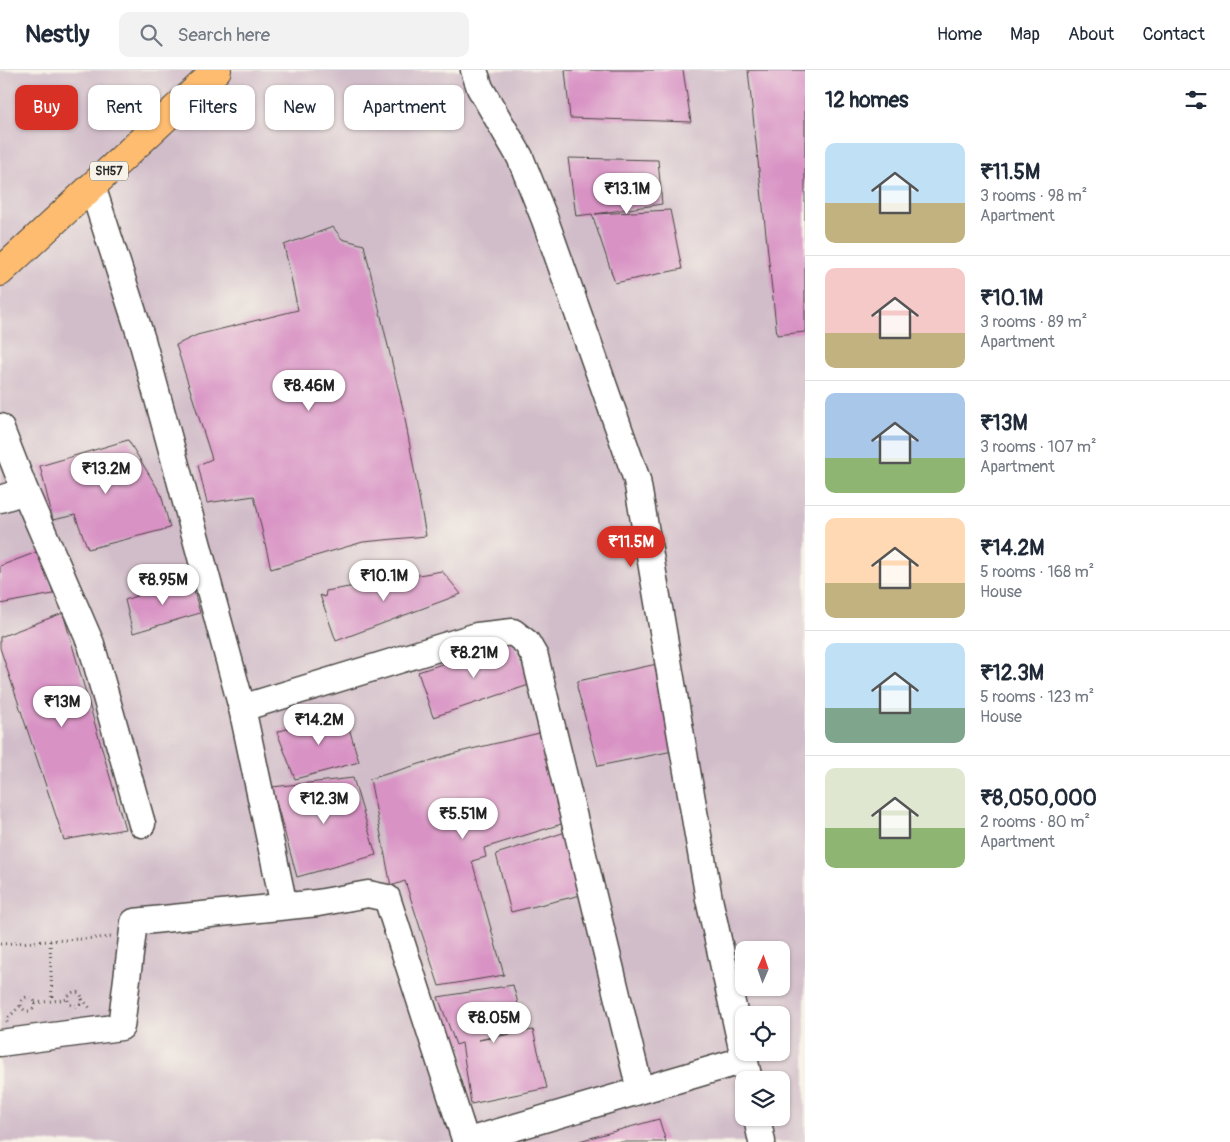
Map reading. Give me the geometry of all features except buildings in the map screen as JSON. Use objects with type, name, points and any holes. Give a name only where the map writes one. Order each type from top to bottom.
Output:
[{"type":"main road","name":"SH57","points":[[0,272],[218,70]]},
{"type":"street","points":[[0,1043],[121,1027],[134,922],[284,906],[368,894],[387,898],[466,1142],[640,1090],[746,1070],[709,899],[637,480],[545,220],[520,157],[480,88],[474,70]]},
{"type":"street","points":[[92,186],[142,340],[242,708],[284,906]]},
{"type":"street","points":[[0,426],[24,491],[92,644],[142,824]]},
{"type":"street","points":[[0,498],[24,491]]},
{"type":"street","points":[[242,708],[477,636],[513,632],[528,643],[535,657],[640,1090]]},
{"type":"street","points":[[759,1126],[762,1142]]},
{"type":"path","points":[[0,944],[132,935]]},
{"type":"path","points":[[50,941],[52,1001]]},
{"type":"path","points":[[76,992],[82,998],[81,1002],[76,1006],[72,1005],[69,999],[70,995],[76,992]]},
{"type":"path","points":[[35,1003],[34,1007],[29,1010],[23,1008],[22,1004],[24,998],[28,997],[35,1003],[69,999]]},
{"type":"shaded area","points":[[0,70],[805,70],[805,1142],[0,1142]]}]
